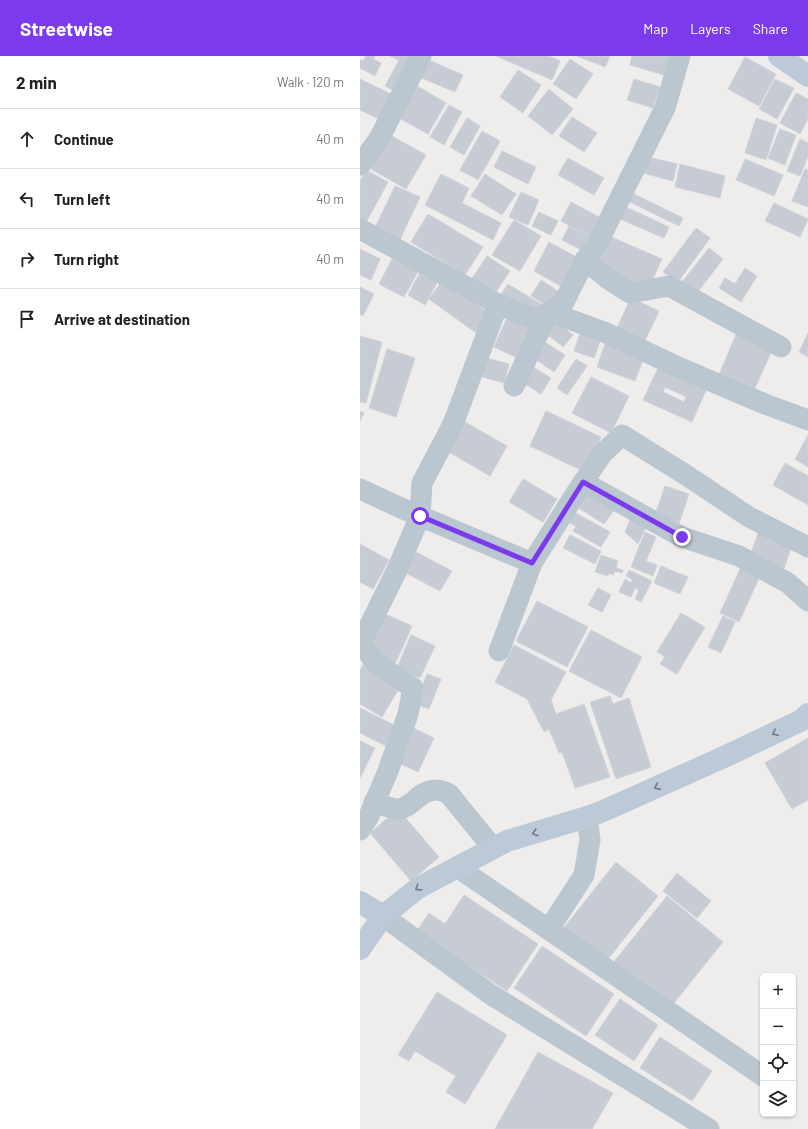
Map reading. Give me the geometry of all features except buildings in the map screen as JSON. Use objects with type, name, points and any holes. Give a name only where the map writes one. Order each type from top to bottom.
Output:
[{"type":"main road","points":[[779,56],[808,76]]},
{"type":"main road","points":[[360,949],[383,916],[418,888],[493,848],[507,841],[587,817],[724,758],[802,720],[808,714]]},
{"type":"main road","points":[[360,902],[383,916]]},
{"type":"street","points":[[360,165],[379,139],[421,56]]},
{"type":"street","points":[[360,229],[498,304],[537,320],[563,304],[585,260],[596,246],[665,108],[680,56]]},
{"type":"street","points":[[585,260],[608,279],[630,293],[669,286],[781,347]]},
{"type":"street","points":[[360,830],[368,816],[388,771],[408,714],[412,688],[376,663],[361,643],[397,570],[420,516],[422,483],[453,424],[498,304]]},
{"type":"street","points":[[514,386],[550,312]]},
{"type":"street","points":[[550,312],[604,332],[678,367],[765,404],[808,420]]},
{"type":"street","points":[[499,651],[532,563],[602,454],[622,435],[749,517],[808,547]]},
{"type":"street","points":[[583,482],[682,537],[739,556],[788,583],[808,601]]},
{"type":"street","points":[[360,489],[532,563]]},
{"type":"street","points":[[374,802],[396,809],[408,806],[420,795],[428,791],[438,790],[449,794],[493,848]]},
{"type":"street","points":[[549,929],[584,875],[590,840],[587,817]]},
{"type":"street","points":[[457,867],[760,1074]]},
{"type":"street","points":[[383,916],[490,994],[708,1129]]},
{"type":"route","points":[[420,516],[532,563],[583,482],[682,537]]}]
